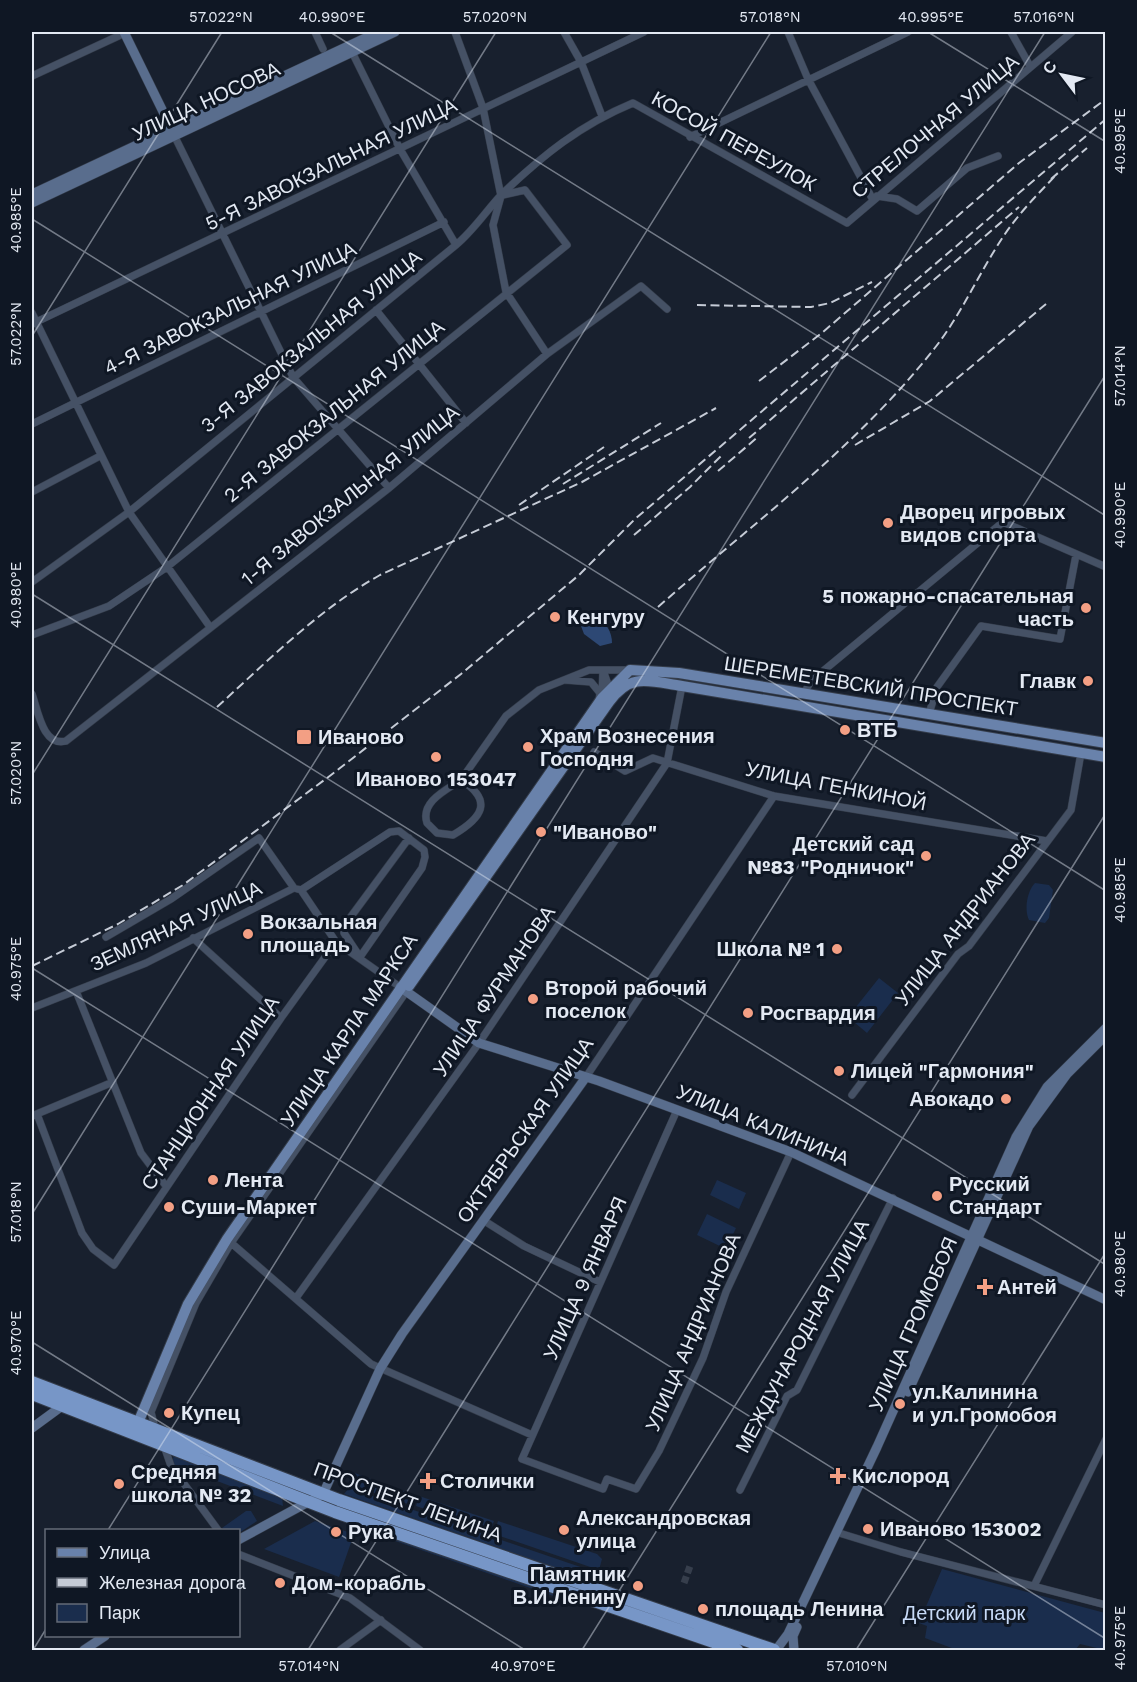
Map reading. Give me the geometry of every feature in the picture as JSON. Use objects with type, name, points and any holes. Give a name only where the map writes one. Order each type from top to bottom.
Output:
[{"type":"highway","name":"ПРОСПЕКТ ЛЕНИНА","points":[[32,1382],[72,1397],[136,1427],[164,1446],[307,1502],[737,1650]]},
{"type":"highway","name":"ПРОСПЕКТ ЛЕНИНА","points":[[32,1394],[62,1406],[136,1427],[155,1428],[323,1494],[775,1650]]},
{"type":"highway","points":[[62,1406],[72,1397]]},
{"type":"main road","points":[[125,32],[173,132]]},
{"type":"main road","name":"УЛИЦА НОСОВА","points":[[32,203],[173,132],[350,48],[378,32]]},
{"type":"main road","name":"УЛИЦА НОСОВА","points":[[350,48],[395,32]]},
{"type":"main road","name":"УЛИЦА НОСОВА","points":[[32,194],[173,132]]},
{"type":"main road","name":"ШЕРЕМЕТЕВСКИЙ ПРОСПЕКТ","points":[[628,675],[667,672],[1106,743]]},
{"type":"main road","name":"ШЕРЕМЕТЕВСКИЙ ПРОСПЕКТ","points":[[628,675],[1106,757]]},
{"type":"main road","name":"УЛИЦА КАРЛА МАРКСА","points":[[136,1427],[188,1304],[229,1241],[610,688],[628,675]]},
{"type":"main road","name":"УЛИЦА КАРЛА МАРКСА","points":[[603,701],[625,684],[628,675]]},
{"type":"main road","points":[[801,706],[804,693]]},
{"type":"main road","points":[[927,727],[929,714]]},
{"type":"main road","name":"УЛИЦА КАЛИНИНА","points":[[403,989],[479,1043],[586,1077],[791,1152],[1106,1300]]},
{"type":"main road","name":"УЛИЦА ГРОМОБОЯ","points":[[975,1237],[1016,1137],[1034,1106],[1062,1070],[1106,1028]]},
{"type":"main road","name":"УЛИЦА ГРОМОБОЯ","points":[[775,1650],[793,1636],[975,1237],[1022,1140],[1040,1109],[1067,1074],[1106,1036]]},
{"type":"main road","name":"ОКТЯБРЬСКАЯ УЛИЦА","points":[[323,1494],[380,1369],[586,1077]]},
{"type":"main road","points":[[32,1428],[62,1406]]},
{"type":"main road","points":[[240,1539],[323,1494]]},
{"type":"main road","name":"УЛИЦА ГРОМОБОЯ","points":[[775,1650],[788,1634],[839,1533]]},
{"type":"main road","name":"УЛИЦА ГРОМОБОЯ","points":[[793,1636],[794,1650]]},
{"type":"main road","points":[[84,1650],[102,1637]]},
{"type":"street","points":[[32,76],[125,32]]},
{"type":"street","points":[[315,32],[323,48]]},
{"type":"street","points":[[455,32],[483,108],[501,196],[494,225],[506,292],[548,354]]},
{"type":"street","points":[[564,32],[581,62],[602,116]]},
{"type":"street","name":"5-Я ЗАВОКЗАЛЬНАЯ УЛИЦА","points":[[34,323],[222,236],[644,32]]},
{"type":"street","points":[[788,32],[808,79],[875,198],[897,198],[917,211],[967,168],[998,156]]},
{"type":"street","points":[[690,137],[908,32]]},
{"type":"street","points":[[1011,32],[1030,66]]},
{"type":"street","name":"СТРЕЛОЧНАЯ УЛИЦА","points":[[847,223],[1072,32]]},
{"type":"street","points":[[350,48],[400,149],[456,244]]},
{"type":"street","name":"КОСОЙ ПЕРЕУЛОК","points":[[602,116],[633,103],[847,223]]},
{"type":"street","name":"3-Я ЗАВОКЗАЛЬНАЯ УЛИЦА","points":[[32,582],[129,512],[474,230],[501,196],[565,138],[602,116]]},
{"type":"street","points":[[173,132],[222,236],[263,311],[293,377],[389,488]]},
{"type":"street","name":"2-Я ЗАВОКЗАЛЬНАЯ УЛИЦА","points":[[32,635],[109,606],[167,567],[567,245],[525,190],[501,196]]},
{"type":"street","name":"4-Я ЗАВОКЗАЛЬНАЯ УЛИЦА","points":[[32,424],[444,222]]},
{"type":"street","name":"1-Я ЗАВОКЗАЛЬНАЯ УЛИЦА","points":[[32,694],[51,740],[66,741],[389,488],[548,354],[640,286],[667,309]]},
{"type":"street","points":[[376,310],[465,423]]},
{"type":"street","points":[[32,313],[34,323],[129,512],[210,627]]},
{"type":"street","points":[[32,492],[100,456]]},
{"type":"street","points":[[804,693],[812,681],[1003,522],[1106,567]]},
{"type":"street","points":[[929,714],[937,687],[981,626],[1060,639],[1076,555]]},
{"type":"street","points":[[460,780],[476,790],[481,798],[481,808],[470,823],[453,835],[437,833],[427,823],[426,811],[431,801],[460,780],[506,716],[539,690],[589,670],[628,675]]},
{"type":"street","points":[[603,670],[610,688]]},
{"type":"street","points":[[603,670],[603,701]]},
{"type":"street","points":[[560,680],[591,682],[603,701]]},
{"type":"street","name":"УЛИЦА ФУРМАНОВА","points":[[296,1298],[479,1043],[667,763],[682,686]]},
{"type":"street","name":"УЛИЦА ГЕНКИНОЙ","points":[[594,752],[625,771],[653,758],[774,796],[1047,841]]},
{"type":"street","name":"УЛИЦА АНДРИАНОВА","points":[[852,1095],[926,995],[958,954],[975,938],[1071,810],[1081,753]]},
{"type":"street","name":"ОКТЯБРЬСКАЯ УЛИЦА","points":[[586,1077],[774,796]]},
{"type":"street","points":[[298,889],[390,832],[399,831],[424,850],[422,868],[360,957]]},
{"type":"street","points":[[106,937],[171,899],[259,838],[336,942],[403,989]]},
{"type":"street","points":[[315,912],[328,925],[339,928],[344,926],[409,838]]},
{"type":"street","name":"ЗЕМЛЯНАЯ УЛИЦА","points":[[32,1008],[146,963],[193,938],[298,889]]},
{"type":"street","points":[[344,926],[344,933],[360,957]]},
{"type":"street","points":[[193,938],[281,1018]]},
{"type":"street","name":"СТАНЦИОННАЯ УЛИЦА","points":[[34,1115],[82,1233],[93,1249],[114,1265],[281,1018],[336,942]]},
{"type":"street","points":[[76,991],[141,1153],[166,1186]]},
{"type":"street","points":[[34,1115],[113,1082]]},
{"type":"street","name":"УЛИЦА 9 ЯНВАРЯ","points":[[522,1459],[677,1110]]},
{"type":"street","name":"УЛИЦА АНДРИАНОВА","points":[[522,1459],[603,1489],[606,1479],[636,1490],[659,1451],[703,1358],[726,1292],[791,1152]]},
{"type":"street","name":"МЕЖДУНАРОДНАЯ УЛИЦА","points":[[740,1490],[788,1396],[796,1390],[893,1198]]},
{"type":"street","points":[[483,1220],[524,1246],[600,1282]]},
{"type":"street","points":[[229,1241],[380,1369],[532,1435]]},
{"type":"street","name":"УЛИЦА КАРЛА МАРКСА","points":[[155,1428],[151,1412],[196,1303],[229,1241]]},
{"type":"street","points":[[1034,1586],[1106,1439]]},
{"type":"street","points":[[164,1446],[165,1456],[171,1466],[217,1529]]},
{"type":"street","points":[[839,1533],[1106,1605]]},
{"type":"street","points":[[240,1555],[350,1598],[420,1650]]},
{"type":"street","points":[[340,1650],[381,1620]]},
{"type":"green space","points":[[1035,883],[1049,885],[1053,890],[1049,918],[1045,923],[1029,920],[1027,916],[1028,896]]},
{"type":"green space","points":[[879,978],[898,993],[867,1033],[848,1017]]},
{"type":"green space","points":[[717,1180],[746,1193],[739,1209],[710,1195]]},
{"type":"green space","points":[[707,1214],[736,1228],[726,1249],[697,1235]]},
{"type":"green space","points":[[174,1455],[282,1497],[283,1506],[172,1464]]},
{"type":"green space","points":[[352,1472],[414,1495],[411,1505],[348,1484]]},
{"type":"green space","points":[[349,1488],[598,1573],[594,1581],[344,1494]]},
{"type":"green space","points":[[419,1496],[494,1521],[490,1532],[416,1506]]},
{"type":"green space","points":[[246,1511],[251,1511],[257,1521],[240,1532],[240,1529],[222,1528]]},
{"type":"green space","points":[[315,1521],[354,1534],[339,1577],[264,1549]]},
{"type":"green space","points":[[498,1521],[597,1554],[602,1559],[599,1570],[494,1534]]},
{"type":"green space","points":[[359,1525],[561,1592],[559,1598],[358,1528]]},
{"type":"green space","name":"Детский парк","points":[[942,1569],[1105,1613],[1105,1650],[1080,1644],[1075,1650],[957,1650],[925,1638],[927,1626],[919,1623]]},
{"type":"shaded area","points":[[596,617],[608,628],[612,643],[600,646],[584,634],[581,626]]},
{"type":"tunnel","points":[[684,1583],[690,1566]]},
{"type":"railway","points":[[759,381],[823,332],[1019,163],[1106,99]]},
{"type":"railway","points":[[32,966],[118,924],[183,885],[331,775],[461,674],[579,575],[635,519],[1106,119]]},
{"type":"railway","points":[[1051,179],[1087,148]]},
{"type":"railway","points":[[658,607],[802,484],[904,385],[944,336],[1009,229],[1056,175]]},
{"type":"railway","points":[[749,438],[1019,207]]},
{"type":"railway","points":[[697,305],[811,307],[830,303],[872,282]]},
{"type":"railway","points":[[855,445],[930,401],[1046,304]]},
{"type":"railway","points":[[217,707],[315,619],[380,575],[582,482],[716,408]]},
{"type":"railway","points":[[563,484],[661,423]]},
{"type":"railway","points":[[718,471],[759,436]]},
{"type":"railway","points":[[519,505],[604,447]]},
{"type":"railway","points":[[634,535],[690,487],[721,456]]},
{"type":"place","name":"Дворец игровых видов спорта","points":[[888,523]]},
{"type":"place","name":"5 пожарно-спасательная часть","points":[[1086,608]]},
{"type":"place","name":"Кенгуру","points":[[555,617]]},
{"type":"place","name":"Главк","points":[[1088,681]]},
{"type":"place","name":"ВТБ","points":[[845,730]]},
{"type":"place","name":"Иваново","points":[[304,737]]},
{"type":"place","name":"Храм Вознесения Господня","points":[[528,747]]},
{"type":"place","name":"Иваново 153047","points":[[436,757]]},
{"type":"place","name":"\"Иваново\"","points":[[541,832]]},
{"type":"place","name":"Детский сад №83 \"Родничок\"","points":[[926,856]]},
{"type":"place","name":"Вокзальная площадь","points":[[248,934]]},
{"type":"place","name":"Школа № 1","points":[[837,949]]},
{"type":"place","name":"Второй рабочий поселок","points":[[533,999]]},
{"type":"place","name":"Росгвардия","points":[[748,1013]]},
{"type":"place","name":"Лицей \"Гармония\"","points":[[839,1071]]},
{"type":"place","name":"Авокадо","points":[[1006,1099]]},
{"type":"place","name":"Лента","points":[[213,1180]]},
{"type":"place","name":"Русский Стандарт","points":[[937,1196]]},
{"type":"place","name":"Суши-Маркет","points":[[169,1207]]},
{"type":"place","name":"Антей","points":[[985,1287]]},
{"type":"place","name":"ул.Калинина и ул.Громобоя","points":[[900,1404]]},
{"type":"place","name":"Купец","points":[[169,1413]]},
{"type":"place","name":"Кислород","points":[[838,1476]]},
{"type":"place","name":"Столички","points":[[428,1481]]},
{"type":"place","name":"Средняя школа № 32","points":[[119,1484]]},
{"type":"place","name":"Иваново 153002","points":[[868,1529]]},
{"type":"place","name":"Александровская улица","points":[[564,1530]]},
{"type":"place","name":"Рука","points":[[336,1532]]},
{"type":"place","name":"Дом-корабль","points":[[280,1583]]},
{"type":"place","name":"Памятник В.И.Ленину","points":[[638,1586]]},
{"type":"place","name":"площадь Ленина","points":[[703,1609]]}]
